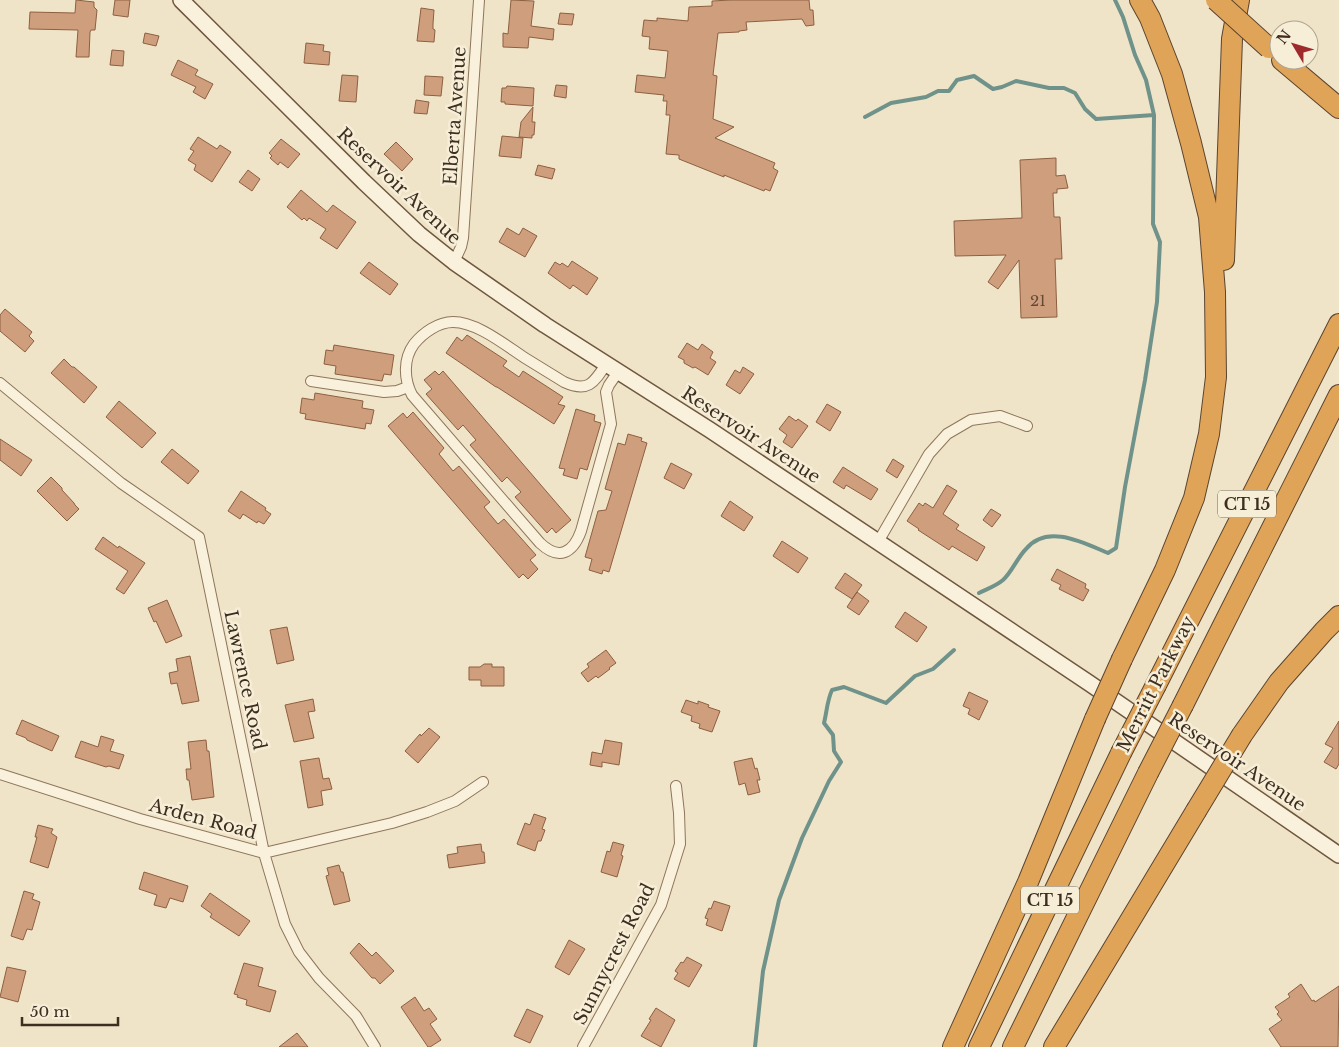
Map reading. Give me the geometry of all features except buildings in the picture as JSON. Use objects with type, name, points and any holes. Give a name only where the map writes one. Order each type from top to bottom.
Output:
[{"type":"highway","points":[[1140,0],[1150,18],[1172,74],[1209,217],[1215,292],[1216,377]]},
{"type":"highway","points":[[1216,0],[1269,48]]},
{"type":"highway","points":[[953,1047],[1028,882],[1122,658],[1165,570],[1194,498],[1209,434],[1216,377],[1223,284],[1232,39],[1239,0]]},
{"type":"highway","points":[[1295,70],[1339,108]]},
{"type":"highway","name":"Merritt Parkway","points":[[979,1047],[1121,753],[1339,324]]},
{"type":"highway","name":"Merritt Parkway","points":[[1013,1047],[1148,773],[1339,395]]},
{"type":"highway","points":[[1054,1047],[1242,735],[1279,682],[1324,630],[1339,616]]},
{"type":"main road","name":"Reservoir Avenue","points":[[181,0],[377,195],[419,234],[454,262],[545,325],[710,430],[1097,688],[1339,855]]},
{"type":"street","name":"Elberta Avenue","points":[[454,262],[463,238],[479,0]]},
{"type":"street","points":[[449,322],[462,323],[481,330],[550,374],[571,385],[584,386],[593,383],[612,368],[606,392],[611,427],[575,546],[559,553],[549,550],[540,544],[412,395],[408,387],[406,365],[412,347],[421,336],[449,322]]},
{"type":"street","points":[[311,381],[384,392],[397,391],[408,387]]},
{"type":"street","name":"Lawrence Road","points":[[0,383],[121,483],[199,537],[264,853],[285,924],[299,952],[319,978],[356,1016],[375,1047]]},
{"type":"street","points":[[878,542],[929,454],[947,434],[971,420],[1000,416],[1027,426]]},
{"type":"street","name":"Arden Road","points":[[0,776],[140,819],[264,853],[392,823],[427,812],[455,801],[482,782]]},
{"type":"street","name":"Sunnycrest Road","points":[[583,1047],[661,905],[680,844],[676,786]]},
{"type":"waterway","points":[[979,593],[1003,580],[1026,549],[1035,541],[1044,537],[1066,537],[1108,553],[1116,548],[1157,302],[1160,242],[1153,224],[1154,115],[1146,80],[1115,0]]},
{"type":"waterway","points":[[865,117],[891,103],[926,97],[938,91],[949,91],[957,80],[974,76],[993,89],[1016,81],[1049,88],[1064,88],[1075,93],[1085,109],[1096,119],[1154,115]]},
{"type":"waterway","points":[[755,1047],[763,971],[779,900],[802,838],[829,781],[841,762],[834,751],[833,735],[824,723],[832,690],[844,687],[886,703],[915,676],[933,669],[954,650]]}]
